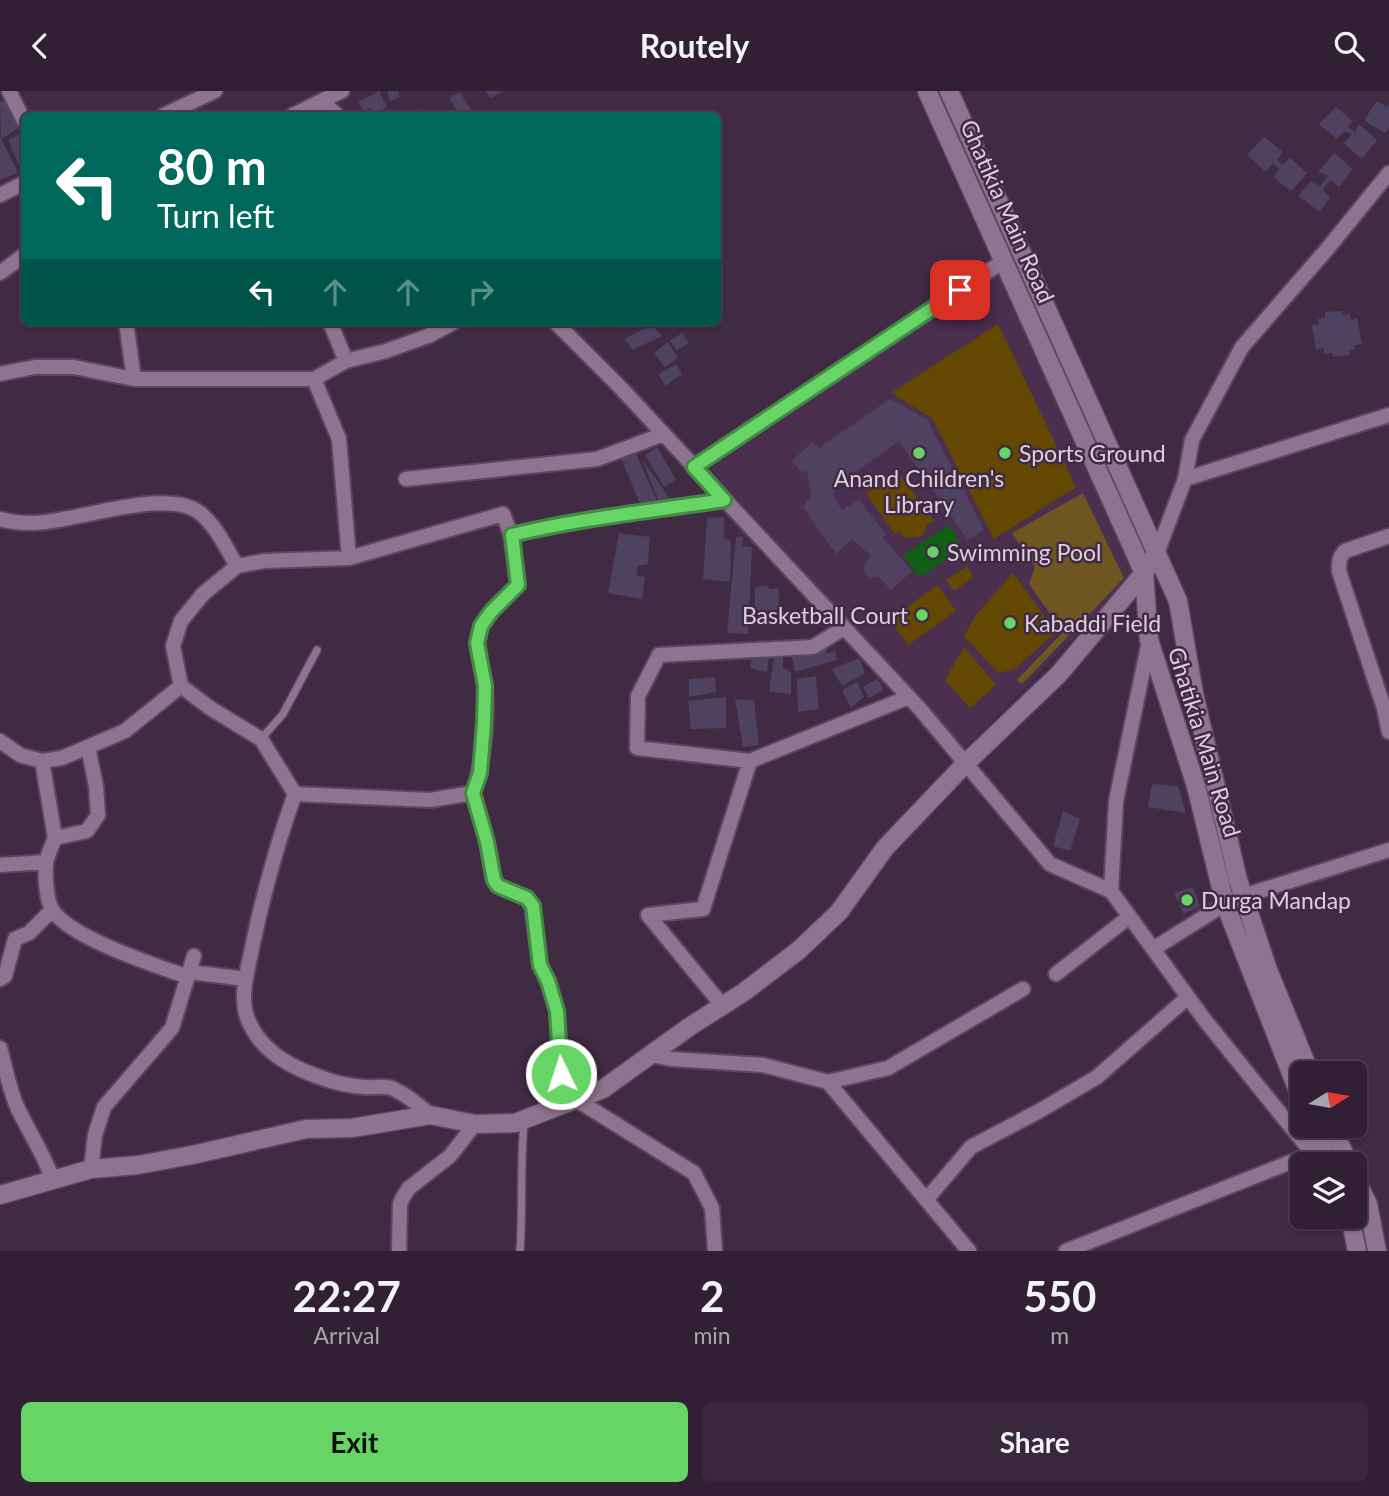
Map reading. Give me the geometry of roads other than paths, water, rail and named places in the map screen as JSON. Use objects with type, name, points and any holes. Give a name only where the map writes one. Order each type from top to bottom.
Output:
[{"type":"street","points":[[170,112],[215,91]]},
{"type":"street","points":[[299,112],[342,91]]},
{"type":"street","name":"Ghatikia Main Road","points":[[949,91],[1178,601],[1194,694],[1243,896],[1268,969],[1305,1061]]},
{"type":"street","name":"Ghatikia Main Road","points":[[931,92],[1144,573],[1149,640],[1196,786],[1225,904],[1290,1070]]},
{"type":"street","points":[[7,95],[21,116]]},
{"type":"street","points":[[322,101],[334,112]]},
{"type":"street","points":[[0,1195],[91,1168],[138,1165],[306,1129],[352,1129],[430,1115],[475,1124],[515,1123],[603,1089],[799,950],[839,912],[885,848],[966,763],[1059,674],[1144,573],[1157,553],[1185,478],[1192,440],[1242,347],[1389,173]]},
{"type":"street","points":[[0,195],[21,184]]},
{"type":"street","points":[[0,273],[21,257]]},
{"type":"street","points":[[694,467],[1004,261]]},
{"type":"street","points":[[127,326],[134,379]]},
{"type":"street","points":[[332,326],[346,361]]},
{"type":"street","points":[[0,374],[35,367],[74,367],[134,379],[314,379],[346,361],[386,351],[428,336],[447,326]]},
{"type":"street","points":[[559,326],[664,434],[909,697],[1050,864],[1111,891],[1188,997],[1310,1152]]},
{"type":"street","points":[[314,379],[339,439],[349,558]]},
{"type":"street","points":[[1185,478],[1389,415]]},
{"type":"street","points":[[406,479],[597,459],[664,434]]},
{"type":"street","points":[[512,535],[567,522],[625,516],[724,500]]},
{"type":"street","points":[[0,519],[32,523],[128,506],[172,503],[200,513],[216,531],[237,566]]},
{"type":"street","points":[[295,795],[261,739],[210,708],[181,686],[173,646],[181,621],[204,594],[237,566],[264,561],[349,558],[392,548],[503,514],[512,535],[518,585],[481,626],[477,643],[485,686],[480,773],[473,793],[487,842],[494,880],[498,886],[527,898],[533,906],[540,965],[557,1011],[570,1102]]},
{"type":"street","points":[[1389,536],[1346,551],[1341,555],[1339,563],[1389,732]]},
{"type":"street","points":[[844,628],[813,647],[659,655],[638,696],[637,748],[750,761],[909,697]]},
{"type":"street","points":[[1111,891],[1116,801],[1149,640]]},
{"type":"street","points":[[0,741],[20,755],[42,761],[62,758],[125,731],[181,686]]},
{"type":"street","points":[[55,838],[87,831],[98,815],[96,786],[88,747]]},
{"type":"street","points":[[42,761],[55,838],[46,862],[52,911],[90,938],[189,974],[246,979]]},
{"type":"street","points":[[722,1005],[648,915],[703,909],[750,761]]},
{"type":"street","points":[[295,795],[430,800],[473,793]]},
{"type":"street","points":[[295,795],[276,845],[246,979],[246,1015],[268,1049],[286,1063],[338,1083],[390,1087],[430,1115]]},
{"type":"street","points":[[1153,949],[1225,904],[1243,896],[1389,850]]},
{"type":"street","points":[[0,865],[46,862]]},
{"type":"street","points":[[0,979],[5,976],[15,939],[29,933],[52,911]]},
{"type":"street","points":[[1056,974],[1129,917]]},
{"type":"street","points":[[91,1168],[95,1135],[104,1107],[172,1028],[194,957]]},
{"type":"street","points":[[651,1055],[671,1059],[763,1065],[828,1082],[888,1069],[1023,989]]},
{"type":"street","points":[[926,1200],[971,1147],[1097,1077],[1188,997]]},
{"type":"street","points":[[0,1048],[15,1102],[44,1153],[53,1180]]},
{"type":"street","points":[[828,1082],[969,1251]]},
{"type":"street","points":[[570,1102],[694,1173],[712,1208],[715,1251]]},
{"type":"street","points":[[399,1251],[400,1205],[403,1197],[410,1188],[450,1156],[475,1124]]},
{"type":"street","points":[[1066,1251],[1290,1169]]},
{"type":"street","points":[[1367,1202],[1377,1251]]},
{"type":"street","points":[[1353,1229],[1357,1251]]},
{"type":"lane","points":[[261,739],[283,714],[317,650]]},
{"type":"lane","points":[[520,1251],[523,1214],[520,1162],[524,1119]]},
{"type":"place","name":"Anand Children's Library","points":[[919,453]]},
{"type":"place","name":"Sports Ground","points":[[1005,453]]},
{"type":"place","name":"Swimming Pool","points":[[933,552]]},
{"type":"place","name":"Basketball Court","points":[[922,615]]},
{"type":"place","name":"Kabaddi Field","points":[[1010,623]]},
{"type":"place","name":"Durga Mandap","points":[[1187,900]]}]
